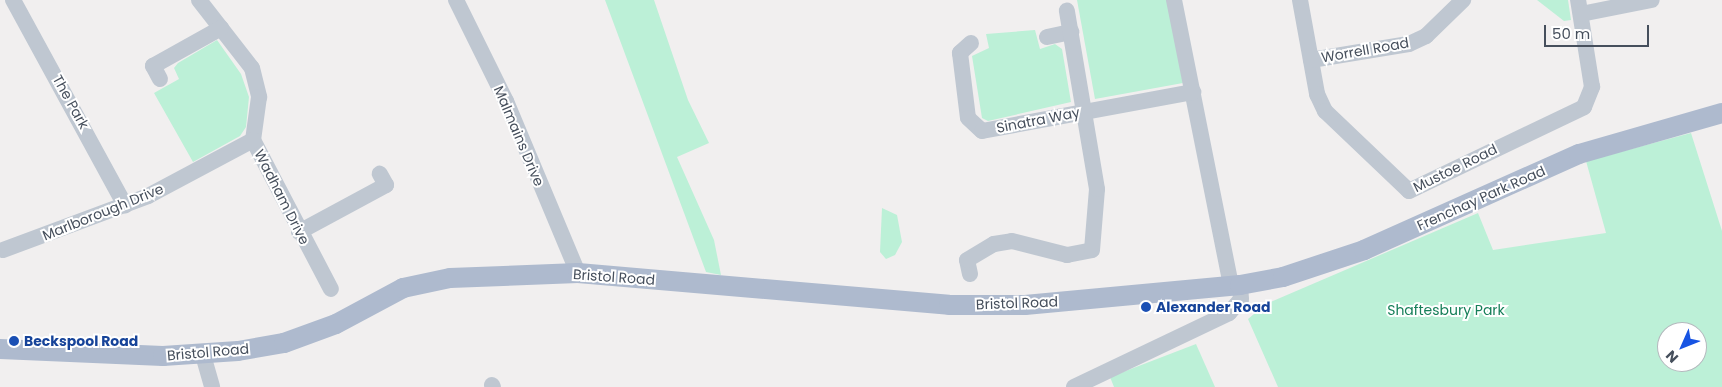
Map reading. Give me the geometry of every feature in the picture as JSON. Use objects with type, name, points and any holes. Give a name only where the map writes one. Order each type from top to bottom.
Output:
[{"type":"main road","name":"Frenchay Park Road","points":[[1236,285],[1283,277],[1364,250],[1596,148],[1722,113]]},
{"type":"main road","name":"Bristol Road","points":[[0,349],[203,355],[284,343],[336,324],[403,288],[441,280],[578,273],[949,305],[1025,305],[1236,285]]},
{"type":"street","name":"The Park","points":[[13,0],[125,206]]},
{"type":"street","name":"Wadham Drive","points":[[198,0],[221,28],[255,76],[259,107],[253,140],[299,232],[331,289]]},
{"type":"street","name":"Malmains Drive","points":[[456,0],[506,101],[578,273]]},
{"type":"street","points":[[1074,387],[1229,313],[1241,300],[1236,285],[1174,0]]},
{"type":"street","name":"Mustoe Road","points":[[1300,0],[1311,60],[1325,111],[1400,187],[1412,191],[1584,107],[1592,88],[1580,7]]},
{"type":"street","name":"Worrell Road","points":[[1311,60],[1409,44],[1426,36],[1463,0]]},
{"type":"street","points":[[1580,7],[1652,0]]},
{"type":"street","points":[[970,274],[967,260],[994,244],[1012,241],[1067,255],[1092,250],[1097,189],[1067,11]]},
{"type":"street","points":[[160,79],[153,66],[221,28]]},
{"type":"street","points":[[1047,37],[1071,32]]},
{"type":"street","name":"Sinatra Way","points":[[971,43],[960,53],[973,127],[982,130],[1193,92]]},
{"type":"street","name":"Marlborough Drive","points":[[3,250],[125,206],[253,140]]},
{"type":"street","points":[[299,232],[386,184],[380,174]]},
{"type":"street","points":[[203,355],[212,387]]},
{"type":"green space","points":[[605,0],[654,0],[688,100],[709,143],[677,157],[714,240],[721,275],[706,272]]},
{"type":"green space","points":[[1077,0],[1167,0],[1183,83],[1095,99]]},
{"type":"green space","points":[[1537,0],[1568,0],[1571,20],[1564,21]]},
{"type":"green space","points":[[1035,30],[1040,49],[1055,44],[1062,49],[1071,102],[988,121],[982,118],[972,56],[989,48],[986,34]]},
{"type":"green space","points":[[217,40],[241,74],[249,97],[246,127],[240,136],[193,162],[154,93],[179,79],[174,68],[178,63]]},
{"type":"green space","name":"Shaftesbury Park","points":[[1691,133],[1722,231],[1722,387],[1278,387],[1248,319],[1266,304],[1478,213],[1493,250],[1606,233],[1586,161]]},
{"type":"green space","points":[[882,208],[897,215],[902,242],[895,255],[886,259],[880,252]]},
{"type":"green space","points":[[1196,344],[1215,387],[1114,387],[1110,377]]},
{"type":"place","name":"Alexander Road","points":[[1146,307]]},
{"type":"place","name":"Beckspool Road","points":[[14,341]]}]
